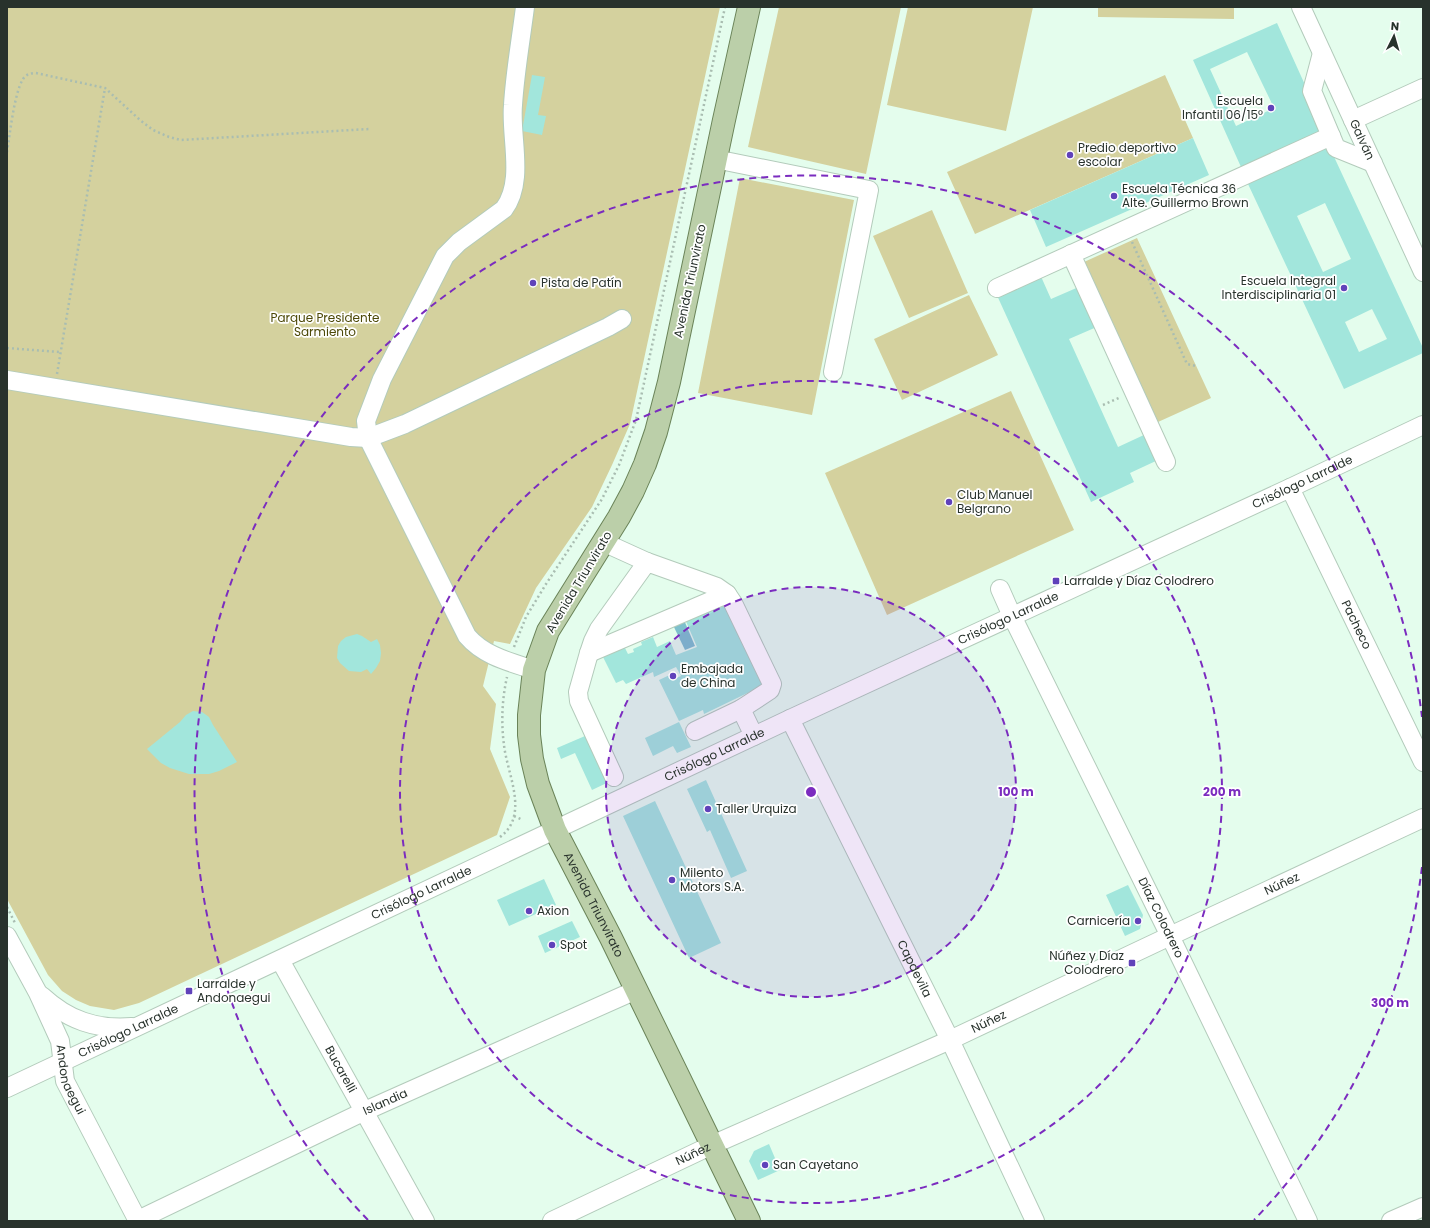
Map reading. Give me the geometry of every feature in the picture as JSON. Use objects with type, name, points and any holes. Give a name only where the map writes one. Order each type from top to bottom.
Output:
[{"type":"main road","name":"Avenida Triunvirato","points":[[749,7],[715,159],[669,382],[656,432],[645,464],[633,491],[548,631],[534,670],[529,715],[529,735],[532,759],[538,784],[555,830],[636,990],[749,1221]]},
{"type":"street","points":[[525,7],[513,105],[515,175],[509,202],[504,209],[459,242],[445,256],[382,379],[366,421],[368,438],[467,636],[474,644],[490,655],[534,670]]},
{"type":"street","name":"Galván","points":[[1301,7],[1373,163],[1421,260]]},
{"type":"street","points":[[1322,53],[1312,91],[1336,148],[1373,163]]},
{"type":"street","points":[[1353,120],[1423,88]]},
{"type":"street","points":[[997,288],[1331,136]]},
{"type":"street","points":[[715,159],[869,190],[833,372]]},
{"type":"street","points":[[1071,254],[1166,462]]},
{"type":"street","points":[[7,380],[344,436],[368,438],[405,424],[622,319]]},
{"type":"street","name":"Crisólogo Larralde","points":[[7,1088],[790,719],[1423,425]]},
{"type":"street","name":"Pacheco","points":[[1290,488],[1423,762]]},
{"type":"street","points":[[603,542],[647,562],[716,587],[727,594],[736,610],[772,684],[770,690],[741,709],[695,731]]},
{"type":"street","points":[[614,777],[579,701],[578,692],[588,653],[593,641],[647,562]]},
{"type":"street","name":"Díaz Colodrero","points":[[1000,589],[1308,1221]]},
{"type":"street","points":[[588,653],[727,594]]},
{"type":"street","points":[[741,709],[754,736]]},
{"type":"street","name":"Capdevila","points":[[790,719],[950,1040],[1035,1221]]},
{"type":"street","name":"Núñez","points":[[552,1221],[604,1198],[712,1145],[950,1040],[1423,818]]},
{"type":"street","name":"Andonaegui","points":[[7,936],[38,993],[60,1042],[64,1081],[138,1221]]},
{"type":"street","name":"Bucarelli","points":[[280,960],[425,1221]]},
{"type":"street","name":"Islandia","points":[[138,1221],[365,1111],[636,990]]},
{"type":"street","points":[[38,993],[67,1015],[86,1023],[120,1028],[137,1027]]},
{"type":"street","points":[[1391,1221],[1423,1207]]},
{"type":"path","points":[[7,152],[17,92],[23,79],[31,73],[105,88],[153,130],[169,137],[181,140],[370,129]]},
{"type":"path","points":[[56,388],[60,352],[105,88]]},
{"type":"path","points":[[1126,229],[1187,364],[1196,366]]},
{"type":"path","points":[[7,348],[60,352]]},
{"type":"path","points":[[514,816],[523,820]]},
{"type":"green space","name":"Parque Presidente Sarmiento","points":[[7,7],[720,7],[630,424],[592,507],[536,588],[510,644],[494,641],[483,686],[496,704],[490,749],[510,797],[497,835],[139,1003],[114,1010],[90,1006],[76,1000],[62,991],[48,975],[7,899]]},
{"type":"green space","points":[[779,7],[901,7],[866,174],[748,147]]},
{"type":"green space","points":[[908,7],[1033,7],[1006,131],[887,105]]},
{"type":"green space","points":[[1098,7],[1234,7],[1234,19],[1098,17]]},
{"type":"green space","name":"Predio deportivo escolar","points":[[1165,75],[1193,138],[975,234],[947,172]]},
{"type":"green space","points":[[740,178],[854,200],[812,415],[698,393]]},
{"type":"green space","points":[[932,210],[968,293],[909,318],[873,236]]},
{"type":"green space","points":[[1137,238],[1211,398],[1158,422],[1084,262]]},
{"type":"green space","points":[[969,295],[998,355],[902,400],[874,339]]},
{"type":"green space","name":"Club Manuel Belgrano","points":[[1011,391],[1074,530],[887,615],[825,473]]},
{"type":"water","points":[[684,620],[695,646],[685,650],[673,625]]},
{"type":"building","points":[[1277,23],[1325,129],[1241,167],[1193,60]],"holes":[[[1247,52],[1274,108],[1236,126],[1210,69]]]},
{"type":"building","points":[[532,75],[545,77],[538,115],[546,116],[542,135],[522,131]]},
{"type":"building","points":[[1193,138],[1209,175],[1046,247],[1030,210]]},
{"type":"building","points":[[1329,146],[1423,348],[1423,353],[1344,389],[1248,184]],"holes":[[[1325,203],[1351,259],[1323,272],[1297,216]],[[1372,309],[1387,339],[1359,352],[1345,322]]]},
{"type":"building","points":[[1039,272],[1051,299],[1081,286],[1099,326],[1069,339],[1118,447],[1146,434],[1158,460],[1130,473],[1134,482],[1091,502],[995,291]]},
{"type":"building","points":[[727,600],[766,684],[704,714],[703,710],[679,721],[659,680],[674,673],[676,678],[681,676],[676,667],[654,677],[653,672],[626,684],[623,680],[616,683],[603,657],[613,652],[623,644],[628,654],[634,652],[633,649],[642,645],[641,642],[653,637],[657,647],[670,641],[676,655],[697,647],[685,619]]},
{"type":"building","points":[[357,634],[371,642],[377,639],[380,645],[380,661],[371,674],[367,669],[361,672],[349,671],[337,658],[338,646],[341,641],[346,637]]},
{"type":"building","points":[[193,711],[202,712],[209,717],[237,762],[209,774],[189,774],[170,768],[161,763],[147,749],[180,722],[186,715]]},
{"type":"building","points":[[679,722],[691,747],[677,753],[673,746],[653,756],[645,738]]},
{"type":"building","points":[[592,733],[613,780],[592,790],[575,753],[561,759],[557,748]]},
{"type":"building","name":"Taller Urquiza","points":[[706,780],[747,871],[731,878],[710,830],[707,832],[687,789]]},
{"type":"building","name":"Milento Motors S.A.","points":[[655,801],[721,943],[689,958],[623,816]]},
{"type":"building","points":[[544,879],[556,905],[509,926],[497,900]]},
{"type":"building","points":[[1128,885],[1143,915],[1140,929],[1125,936],[1106,895]]},
{"type":"building","name":"Spot","points":[[572,921],[580,937],[545,953],[538,936]]},
{"type":"building","name":"San Cayetano","points":[[769,1144],[780,1170],[758,1180],[749,1161],[754,1151]]},
{"type":"place","name":"Escuela Infantil 06/15°","points":[[1271,108]]},
{"type":"place","name":"Predio deportivo escolar","points":[[1070,155]]},
{"type":"place","name":"Escuela Técnica 36 Alte. Guillermo Brown","points":[[1114,196]]},
{"type":"place","name":"Pista de Patín","points":[[533,283]]},
{"type":"place","name":"Escuela Integral Interdisciplinaria 01","points":[[1344,288]]},
{"type":"place","name":"Club Manuel Belgrano","points":[[949,502]]},
{"type":"place","name":"Larralde y Díaz Colodrero","points":[[1056,581]]},
{"type":"place","name":"Embajada de China","points":[[673,676]]},
{"type":"place","name":"Taller Urquiza","points":[[708,809]]},
{"type":"place","name":"Milento Motors S.A.","points":[[672,880]]},
{"type":"place","name":"Axion","points":[[529,911]]},
{"type":"place","name":"Carnicería","points":[[1138,921]]},
{"type":"place","name":"Spot","points":[[552,945]]},
{"type":"place","name":"Núñez y Díaz Colodrero","points":[[1132,963]]},
{"type":"place","name":"Larralde y Andonaegui","points":[[189,991]]},
{"type":"place","name":"San Cayetano","points":[[765,1165]]}]
